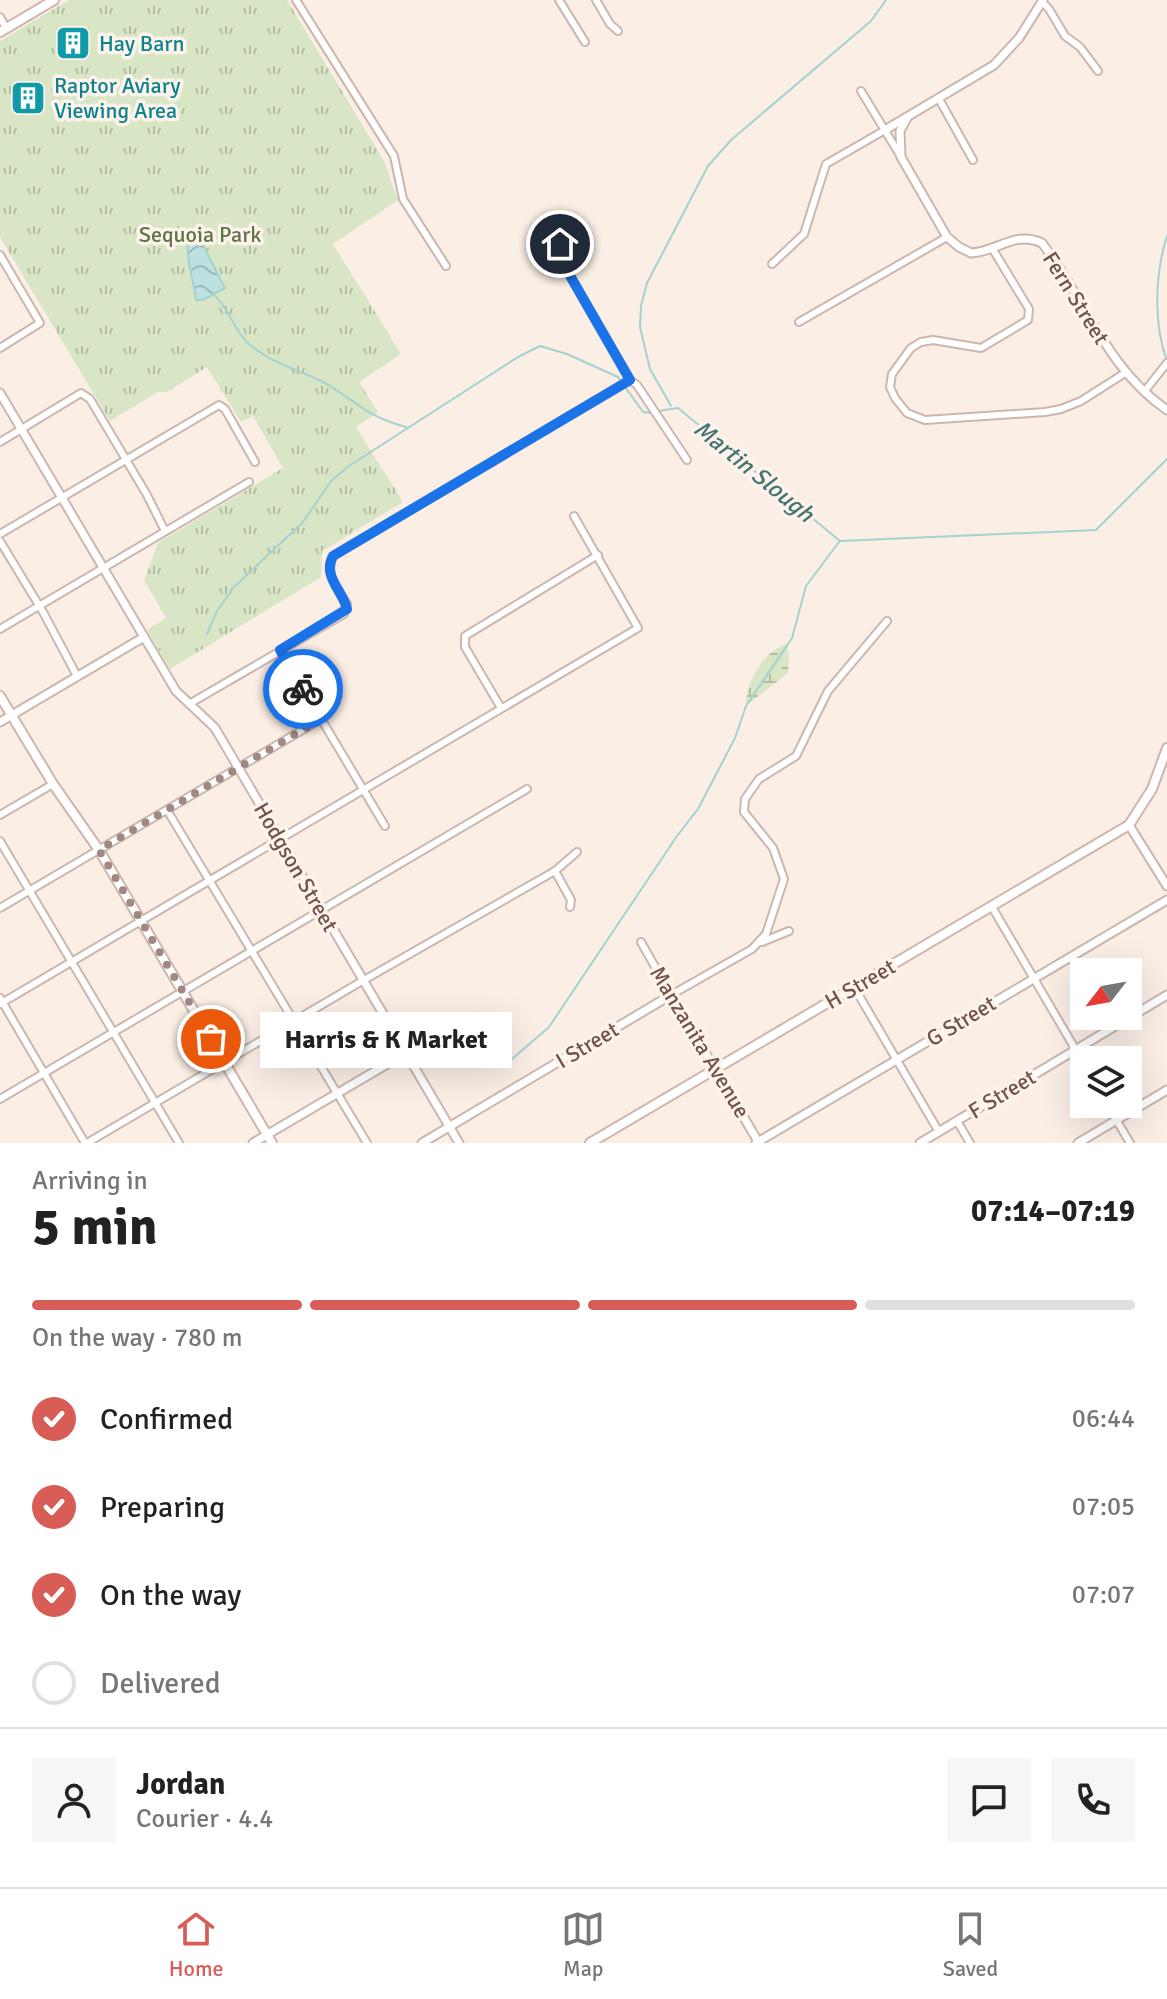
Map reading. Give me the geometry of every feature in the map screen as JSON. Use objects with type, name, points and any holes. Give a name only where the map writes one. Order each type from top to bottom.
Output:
[{"type":"main road","points":[[3,30],[54,0]]},
{"type":"main road","points":[[0,696],[53,784],[99,850],[270,1139]]},
{"type":"main road","points":[[1129,825],[1152,789],[1167,748]]},
{"type":"main road","name":"H Street","points":[[590,1143],[1129,825]]},
{"type":"street","points":[[296,0],[394,156],[403,199],[446,266]]},
{"type":"street","points":[[559,0],[585,42]]},
{"type":"street","points":[[596,0],[610,24],[618,31]]},
{"type":"street","points":[[772,264],[804,234],[826,164],[939,99],[1000,59],[1019,38],[1042,1],[1065,36],[1080,47],[1098,71]]},
{"type":"street","points":[[0,17],[3,30]]},
{"type":"street","points":[[799,322],[947,237],[861,91]]},
{"type":"street","points":[[939,99],[973,160]]},
{"type":"street","points":[[901,157],[900,131],[907,118]]},
{"type":"street","points":[[562,237],[559,250],[565,267],[630,380],[637,385],[687,460]]},
{"type":"street","name":"Fern Street","points":[[947,237],[971,253],[1020,237],[1042,243],[1125,373],[1167,410]]},
{"type":"street","points":[[992,248],[1029,309],[1028,320],[981,348],[933,340],[911,348],[890,381],[895,398],[907,413],[925,420],[1045,412],[1081,401],[1125,373]]},
{"type":"street","points":[[0,255],[40,323],[0,348]]},
{"type":"street","points":[[1144,392],[1167,363]]},
{"type":"street","points":[[189,704],[347,609],[330,575],[328,565],[333,556],[630,380]]},
{"type":"street","name":"Hodgson Street","points":[[0,393],[176,691],[215,728],[459,1143]]},
{"type":"street","points":[[0,442],[81,393],[90,399],[127,459],[165,531]]},
{"type":"street","points":[[0,534],[219,405],[225,409],[255,462]]},
{"type":"street","points":[[0,629],[249,482]]},
{"type":"street","points":[[574,516],[638,628],[1,1001],[86,1143],[555,871],[577,852]]},
{"type":"street","points":[[0,541],[77,676]]},
{"type":"street","points":[[501,708],[463,642],[468,632],[598,555]]},
{"type":"street","points":[[759,943],[766,934],[784,879],[773,848],[744,812],[745,799],[759,779],[796,756],[828,691],[887,621]]},
{"type":"street","points":[[0,722],[144,637]]},
{"type":"street","points":[[280,650],[385,826]]},
{"type":"street","points":[[0,908],[321,719]]},
{"type":"street","points":[[0,815],[53,784]]},
{"type":"street","points":[[0,1099],[527,789]]},
{"type":"street","points":[[167,810],[367,1143]]},
{"type":"street","points":[[1129,825],[1167,886]]},
{"type":"street","points":[[0,841],[179,1143]]},
{"type":"street","points":[[555,871],[571,900],[570,907]]},
{"type":"street","name":"G Street","points":[[758,1143],[1167,900]]},
{"type":"street","points":[[992,907],[1074,1046]]},
{"type":"street","points":[[759,943],[789,931]]},
{"type":"street","name":"Manzanita Avenue","points":[[641,942],[758,1143]]},
{"type":"street","name":"I Street","points":[[422,1143],[759,943]]},
{"type":"street","points":[[854,987],[939,1132]]},
{"type":"street","name":"F Street","points":[[1083,1046],[1167,995]]},
{"type":"street","points":[[253,1143],[270,1139],[337,1093],[406,1053]]},
{"type":"street","name":"F Street","points":[[920,1143],[1070,1054]]},
{"type":"street","points":[[1078,1143],[1167,1090]]},
{"type":"street","points":[[1116,1120],[1130,1143]]},
{"type":"street","points":[[957,1121],[970,1143]]},
{"type":"green space","name":"Sequoia Park","points":[[69,0],[287,0],[384,161],[398,200],[333,244],[401,354],[359,382],[378,412],[356,427],[403,502],[322,551],[321,577],[170,669],[147,630],[166,618],[144,580],[158,543],[283,468],[253,416],[241,422],[207,367],[110,421],[0,237],[0,41]]},
{"type":"green space","points":[[787,644],[788,673],[746,706],[752,678],[771,653]]},
{"type":"water","points":[[188,242],[203,245],[225,288],[203,300],[196,300]]},
{"type":"waterway","points":[[671,406],[650,369],[640,327],[641,306],[647,283],[708,166],[731,140],[871,21],[886,0]]},
{"type":"waterway","points":[[1167,236],[1157,298],[1159,331],[1167,361]]},
{"type":"waterway","points":[[213,294],[239,332],[258,351],[330,386],[374,415],[406,427]]},
{"type":"waterway","name":"Martin Slough","points":[[207,634],[217,611],[234,587],[303,522],[331,481],[349,466],[540,346],[567,354],[618,377],[643,412],[652,413]]},
{"type":"waterway","name":"Martin Slough","points":[[658,411],[678,408],[840,541],[1096,530],[1167,459]]},
{"type":"waterway","points":[[504,1066],[549,1027],[698,809],[735,738],[746,706],[792,638],[806,586],[839,542]]},
{"type":"way so far","points":[[211,1039],[99,850],[321,719],[303,689]]},
{"type":"place","name":"Hay Barn","points":[[73,43]]},
{"type":"place","name":"Raptor Aviary Viewing Area","points":[[28,98]]},
{"type":"place","name":"Harris & K Market","points":[[211,1039]]},
{"type":"route","points":[[303,689],[280,650],[344,614],[347,609],[330,575],[328,565],[333,556],[630,380],[565,267],[559,255],[560,244]]}]
